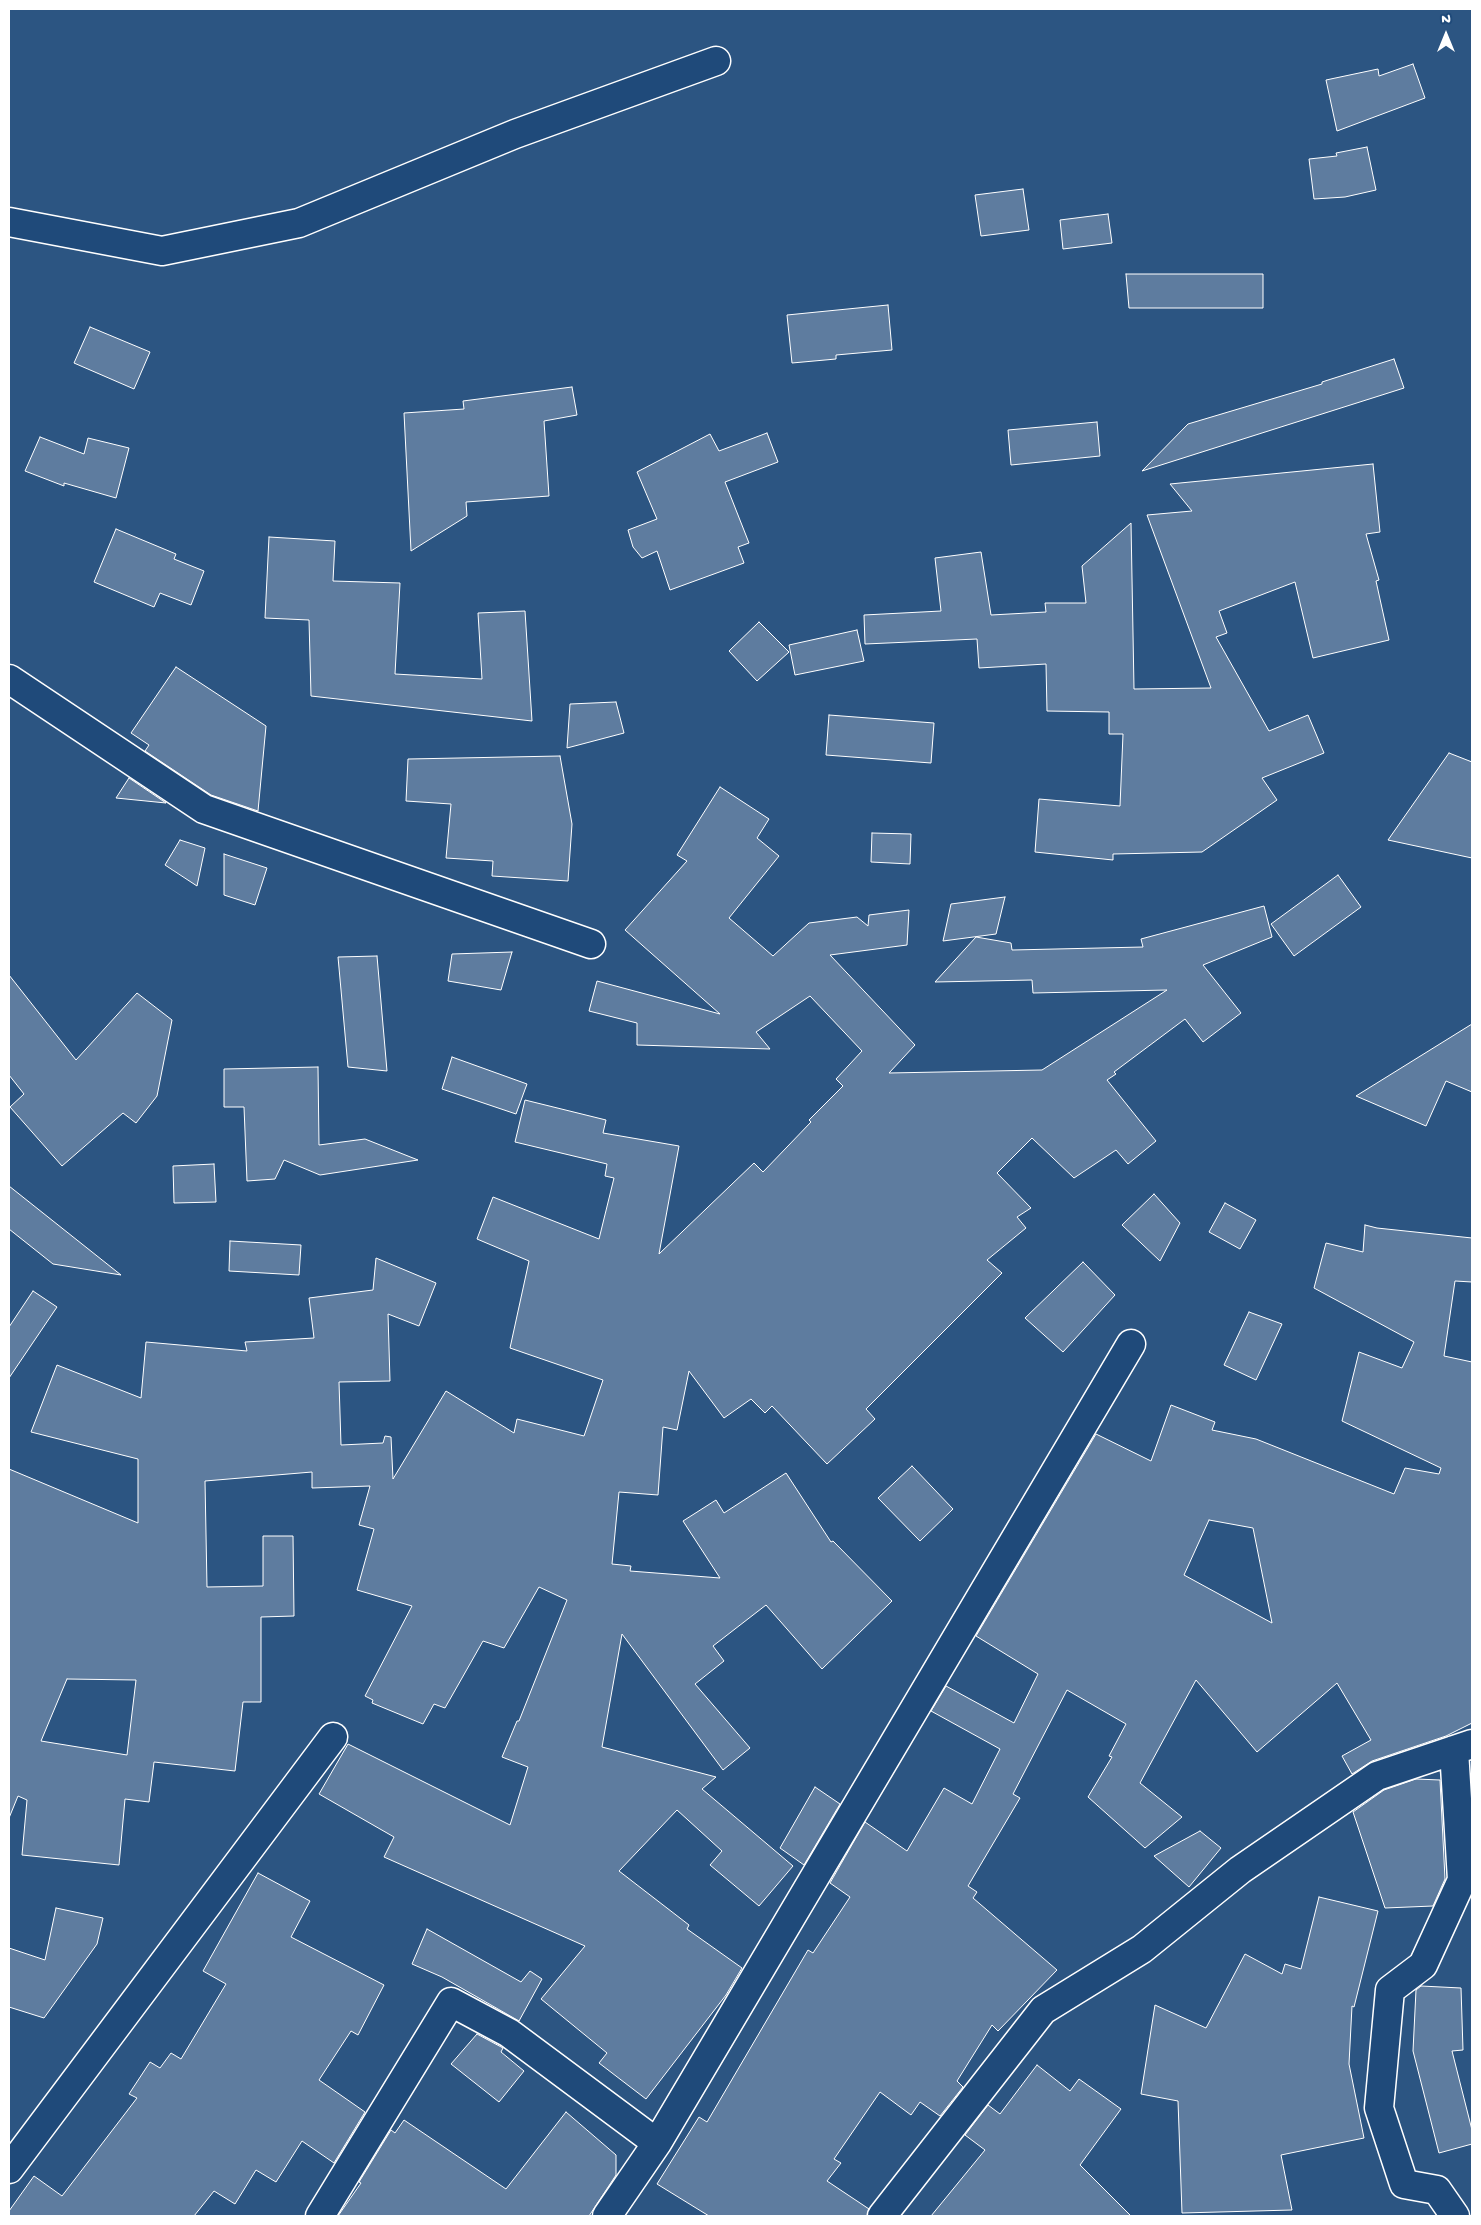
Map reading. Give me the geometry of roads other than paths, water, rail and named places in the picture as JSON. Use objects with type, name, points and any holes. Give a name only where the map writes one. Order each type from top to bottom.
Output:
[{"type":"street","points":[[9,222],[162,251],[299,223],[515,134],[716,61]]},
{"type":"street","points":[[9,679],[204,809],[591,944]]},
{"type":"street","points":[[607,2216],[656,2143],[1131,1344]]},
{"type":"street","points":[[9,2169],[333,1737]]},
{"type":"street","points":[[882,2216],[1043,2010],[1142,1949],[1240,1870],[1377,1776],[1463,1747],[1462,1880],[1423,1965],[1390,1990],[1379,2108],[1404,2184],[1437,2190],[1455,2216]]},
{"type":"street","points":[[320,2216],[451,2002],[510,2033],[656,2143]]}]
